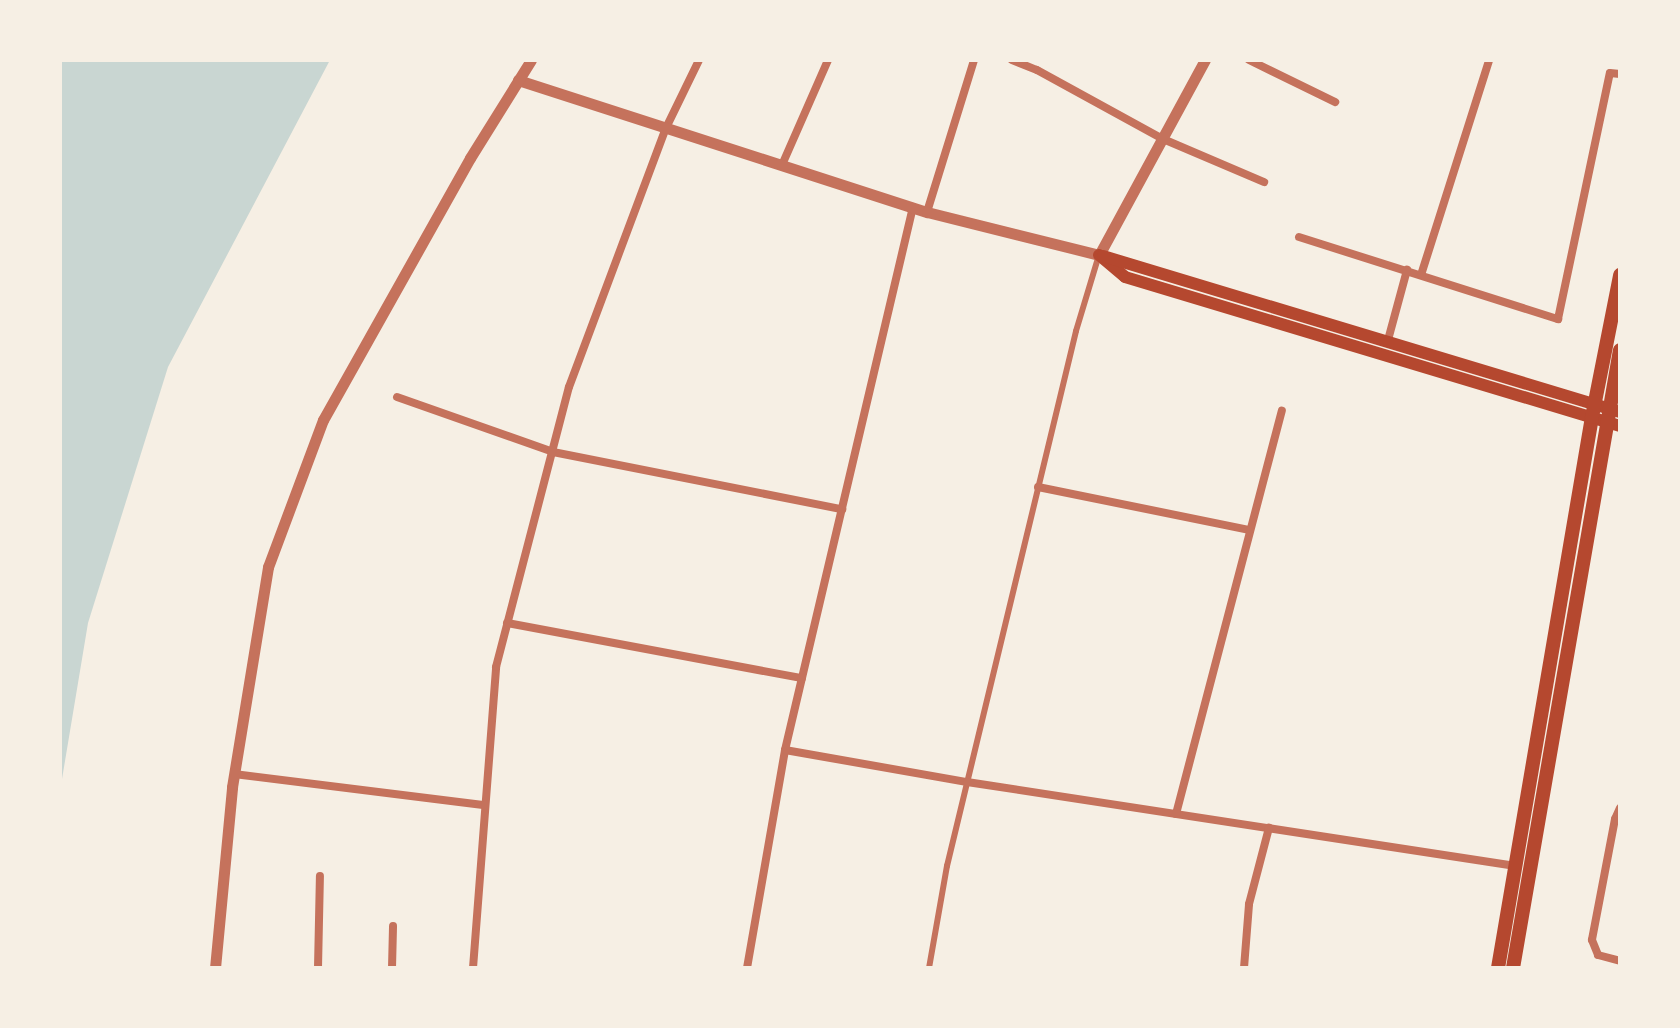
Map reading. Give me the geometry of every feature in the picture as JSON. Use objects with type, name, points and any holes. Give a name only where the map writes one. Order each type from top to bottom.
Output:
[{"type":"main road","points":[[1099,255],[1388,340],[1607,415]]},
{"type":"main road","points":[[1099,255],[1125,277],[1607,415]]},
{"type":"main road","points":[[1607,415],[1620,275]]},
{"type":"main road","points":[[1498,968],[1521,867],[1620,350]]},
{"type":"main road","points":[[1513,968],[1521,867]]},
{"type":"street","points":[[215,968],[234,774],[268,567],[323,420],[470,158],[531,60]]},
{"type":"street","points":[[473,968],[483,805],[496,667],[569,387],[666,128],[699,60]]},
{"type":"street","points":[[782,165],[828,60]]},
{"type":"street","points":[[927,212],[974,60]]},
{"type":"street","points":[[1012,60],[1037,70],[1163,139],[1264,182]]},
{"type":"street","points":[[1037,70],[1042,60]]},
{"type":"street","points":[[929,968],[947,866],[967,782],[1076,331],[1099,255],[1205,60]]},
{"type":"street","points":[[1249,60],[1335,102]]},
{"type":"street","points":[[1421,275],[1489,60]]},
{"type":"street","points":[[1299,237],[1558,319],[1611,60]]},
{"type":"street","points":[[1610,73],[1620,74]]},
{"type":"street","points":[[518,80],[927,212],[1099,255]]},
{"type":"street","points":[[747,968],[785,750],[913,207]]},
{"type":"street","points":[[1388,340],[1407,270]]},
{"type":"street","points":[[397,397],[553,452],[842,509]]},
{"type":"street","points":[[1176,814],[1282,411]]},
{"type":"street","points":[[1038,487],[1249,530]]},
{"type":"street","points":[[507,623],[802,678]]},
{"type":"street","points":[[785,750],[967,782],[1521,867]]},
{"type":"street","points":[[234,774],[483,805]]},
{"type":"street","points":[[1620,808],[1615,819],[1592,940],[1598,955],[1620,961]]},
{"type":"street","points":[[1244,968],[1249,904],[1269,828]]},
{"type":"street","points":[[318,968],[320,876]]},
{"type":"street","points":[[392,968],[393,926]]},
{"type":"shaded area","points":[[60,60],[330,60],[168,367],[88,623],[60,791]]}]
